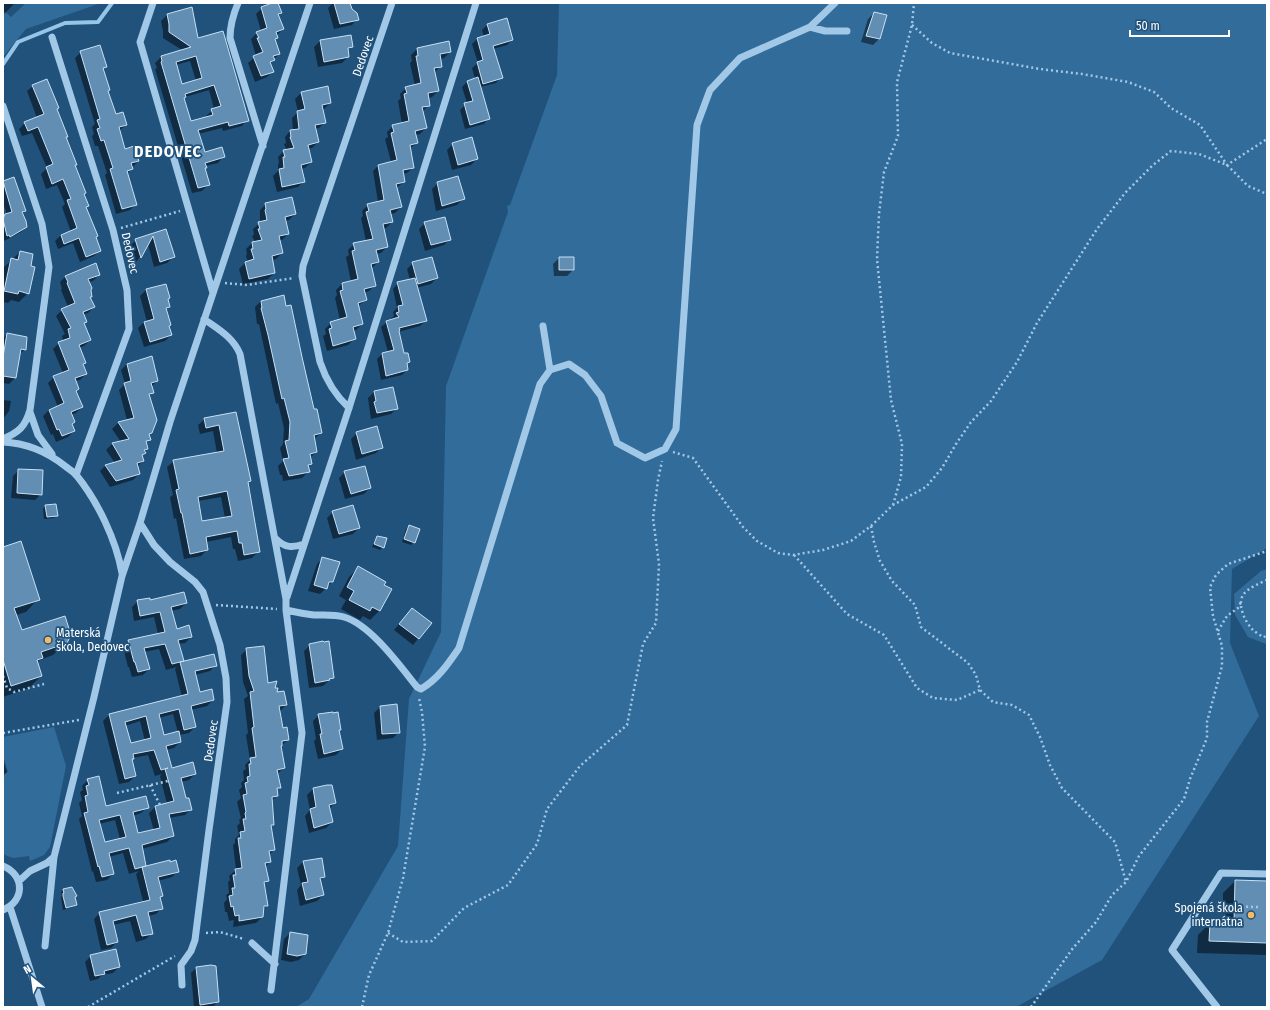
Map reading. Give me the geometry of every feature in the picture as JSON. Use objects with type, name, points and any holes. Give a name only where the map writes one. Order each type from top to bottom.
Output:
[{"type":"street","points":[[154,3],[140,42],[213,293]]},
{"type":"street","points":[[238,3],[232,17],[230,38],[263,146]]},
{"type":"street","points":[[45,946],[54,857],[122,576],[140,523],[170,422],[310,3]]},
{"type":"street","name":"Dedovec","points":[[349,408],[339,400],[324,375],[302,276],[303,266],[392,3]]},
{"type":"street","points":[[286,599],[349,408],[476,3]]},
{"type":"street","points":[[286,610],[301,613],[340,616],[354,621],[376,638],[420,689],[431,683],[441,674],[459,648],[540,384],[550,370],[569,364],[585,375],[601,396],[617,443],[645,458],[665,449],[676,429],[697,125],[710,90],[740,58],[810,27],[835,3]]},
{"type":"street","points":[[810,27],[825,31],[847,31]]},
{"type":"street","name":"Dedovec","points":[[52,37],[113,230],[127,290],[129,329],[76,475]]},
{"type":"street","points":[[3,106],[42,224],[49,267],[30,410],[27,421],[21,429],[3,440]]},
{"type":"street","points":[[204,319],[224,332],[232,340],[240,354],[276,539],[286,599],[286,610],[302,733],[271,990]]},
{"type":"street","points":[[543,326],[550,370]]},
{"type":"street","points":[[30,410],[38,435],[54,458]]},
{"type":"street","points":[[3,440],[39,449],[54,458],[76,475],[92,499],[109,532],[116,550],[122,576]]},
{"type":"street","name":"Dedovec","points":[[140,523],[154,545],[170,562],[195,582],[202,592],[208,604],[221,652],[226,678],[227,702],[194,945],[181,965],[182,986]]},
{"type":"street","points":[[276,539],[281,544],[288,547],[296,547],[304,544]]},
{"type":"street","points":[[19,881],[30,871],[47,863],[54,857]]},
{"type":"street","points":[[3,866],[9,868],[19,881],[20,891],[16,900],[6,909],[42,1007]]},
{"type":"street","points":[[1217,1007],[1172,950],[1222,873],[1267,874]]},
{"type":"street","points":[[252,943],[275,964]]},
{"type":"path","points":[[893,505],[901,477],[902,444],[891,400],[877,259],[879,214],[884,172],[898,136],[897,82],[912,25],[914,3]]},
{"type":"path","points":[[912,25],[932,43],[950,53],[1040,70],[1082,74],[1128,82],[1154,92],[1172,108],[1200,125],[1227,165],[1248,186],[1267,194]]},
{"type":"path","points":[[1227,165],[1267,140]]},
{"type":"path","points":[[388,932],[404,942],[432,941],[464,908],[508,885],[537,844],[547,809],[580,766],[627,725],[643,644],[656,623],[659,564],[653,518],[658,480],[665,449],[693,458],[743,527],[756,541],[778,553],[793,555],[823,550],[851,540],[871,526],[893,505],[926,487],[942,468],[971,422],[991,401],[1017,362],[1037,323],[1097,229],[1125,193],[1153,165],[1171,151],[1199,154],[1227,165]]},
{"type":"path","points":[[113,230],[189,208]]},
{"type":"path","points":[[217,282],[247,285],[302,276]]},
{"type":"path","points":[[871,526],[880,560],[892,582],[915,605],[921,627],[968,663],[976,675],[980,690],[993,702],[1012,705],[1029,715],[1040,737],[1050,765],[1062,788],[1115,842],[1126,882]]},
{"type":"path","points":[[1031,1007],[1073,948],[1096,922],[1112,895],[1126,882],[1139,856],[1184,799],[1190,779],[1207,738],[1207,722],[1222,666],[1222,646],[1211,603],[1210,587],[1216,575],[1228,564],[1267,550]]},
{"type":"path","points":[[793,555],[847,614],[884,635],[917,688],[933,698],[957,700],[980,690]]},
{"type":"path","points":[[1218,632],[1227,616],[1238,608],[1244,594],[1259,583],[1267,580]]},
{"type":"path","points":[[1241,602],[1244,618],[1252,629],[1263,637],[1267,636]]},
{"type":"path","points":[[208,604],[286,610]]},
{"type":"path","points":[[3,676],[7,688],[14,692],[44,684]]},
{"type":"path","points":[[362,1007],[369,975],[388,932],[403,878],[425,747],[422,712],[417,687]]},
{"type":"path","points":[[3,733],[88,718]]},
{"type":"path","points":[[117,793],[168,781]]},
{"type":"path","points":[[150,785],[160,805]]},
{"type":"path","points":[[1200,906],[1258,907]]},
{"type":"path","points":[[195,934],[215,931],[252,943]]},
{"type":"path","points":[[88,1007],[174,956]]},
{"type":"shaded area","points":[[26,3],[101,3],[26,29],[3,57],[3,10],[11,17]]},
{"type":"shaded area","points":[[559,3],[1267,3],[1267,548],[1232,569],[1230,643],[1259,716],[1102,960],[1016,1007],[296,1007],[309,999],[398,846],[409,699],[441,632],[446,386],[508,212],[507,206],[510,205],[557,75]]},
{"type":"shaded area","points":[[1267,569],[1266,644],[1248,637],[1235,615],[1234,594],[1261,571]]},
{"type":"shaded area","points":[[54,727],[66,766],[50,847],[44,855],[30,861],[29,856],[13,858],[5,855],[3,851],[3,774],[8,772],[3,755],[3,737]]},
{"type":"building","points":[[272,3],[278,3],[282,13],[278,14],[284,29],[276,32],[278,38],[275,39],[280,54],[273,56],[275,60],[270,62],[274,72],[261,76],[253,56],[263,52],[256,32],[267,28],[261,7]]},
{"type":"building","points":[[334,3],[350,3],[352,9],[357,13],[359,20],[340,24]]},
{"type":"building","points":[[192,7],[198,38],[223,31],[249,121],[229,126],[228,122],[198,130],[205,152],[222,147],[225,157],[205,163],[210,185],[198,188],[161,62],[161,56],[191,47],[169,32],[167,14]],"holes":[[[196,56],[202,78],[182,84],[176,62]],[[214,85],[221,106],[211,109],[213,115],[191,121],[184,98],[186,97],[185,94]]]},
{"type":"building","points":[[874,12],[887,15],[880,39],[866,36]]},
{"type":"building","points":[[507,18],[513,40],[493,46],[503,78],[483,84],[477,62],[483,60],[477,38],[490,34],[487,24]]},
{"type":"building","points":[[351,35],[353,47],[348,48],[349,57],[324,62],[320,40]]},
{"type":"building","points":[[449,41],[451,52],[440,54],[442,67],[434,68],[439,91],[428,93],[430,106],[422,107],[427,128],[415,131],[418,143],[410,145],[414,168],[403,170],[405,182],[396,184],[402,207],[390,210],[393,222],[383,224],[388,247],[376,250],[379,262],[371,264],[376,286],[364,289],[367,300],[358,303],[363,324],[353,327],[356,339],[333,346],[329,329],[332,328],[330,322],[347,317],[340,291],[343,290],[342,283],[358,279],[352,251],[355,250],[353,243],[373,239],[366,212],[369,211],[367,204],[384,200],[378,165],[397,160],[391,133],[394,132],[392,125],[409,121],[404,94],[407,93],[405,87],[421,83],[416,56],[418,56],[417,48]]},
{"type":"building","points":[[100,45],[107,67],[103,68],[110,90],[108,91],[116,114],[123,112],[127,125],[119,127],[125,149],[134,146],[139,161],[131,163],[133,169],[127,171],[137,205],[122,209],[110,169],[113,168],[104,140],[101,141],[97,129],[100,128],[97,120],[100,119],[80,51]]},
{"type":"building","points":[[478,77],[490,119],[470,125],[464,103],[473,101],[467,81]]},
{"type":"building","points":[[47,79],[59,108],[57,109],[77,165],[75,165],[86,193],[84,194],[89,206],[86,207],[98,236],[96,237],[101,251],[86,257],[79,238],[64,244],[61,235],[77,228],[67,200],[71,199],[63,179],[52,184],[46,167],[53,164],[38,127],[28,131],[24,122],[44,114],[32,85]]},
{"type":"building","points":[[328,86],[331,103],[322,105],[326,123],[315,125],[319,142],[308,145],[312,162],[301,165],[305,182],[282,187],[279,169],[284,168],[283,157],[285,157],[283,150],[294,148],[290,137],[290,130],[299,129],[297,111],[305,109],[301,92]]},
{"type":"building","points":[[472,137],[478,159],[458,165],[452,143]]},
{"type":"building","points":[[458,176],[465,199],[442,206],[437,182]]},
{"type":"building","points":[[14,177],[26,211],[22,212],[27,227],[10,237],[9,235],[7,236],[3,219],[5,214],[12,212],[3,181]]},
{"type":"building","points":[[292,197],[296,214],[285,217],[289,234],[279,236],[283,253],[272,256],[275,273],[249,279],[245,262],[254,259],[251,249],[253,249],[252,242],[262,240],[258,229],[260,229],[258,222],[267,220],[265,203]]},
{"type":"building","points":[[445,217],[451,240],[431,245],[424,222]]},
{"type":"building","points":[[166,229],[175,257],[160,262],[153,236],[141,258],[135,239]]},
{"type":"building","points":[[20,251],[33,254],[31,266],[35,267],[29,294],[19,291],[18,294],[4,291],[11,258],[18,260]]},
{"type":"building","points":[[432,257],[438,278],[418,284],[412,262]]},
{"type":"building","points":[[559,257],[574,257],[574,270],[559,270]]},
{"type":"building","points":[[96,263],[100,275],[88,279],[92,288],[92,297],[90,297],[95,307],[83,312],[87,322],[84,323],[91,340],[79,345],[86,363],[83,364],[87,374],[75,378],[79,389],[76,391],[83,407],[71,412],[75,422],[72,424],[75,431],[62,436],[59,429],[57,430],[49,410],[64,403],[53,376],[69,370],[58,342],[70,338],[68,329],[71,328],[61,309],[75,303],[65,276]]},
{"type":"building","points":[[415,278],[427,321],[399,328],[404,353],[408,353],[410,362],[407,363],[408,370],[386,376],[382,353],[394,350],[386,321],[399,317],[396,313],[399,312],[398,306],[403,305],[397,282]]},
{"type":"building","points":[[166,284],[170,298],[168,299],[170,307],[166,308],[172,335],[150,342],[144,322],[154,319],[146,289]]},
{"type":"building","points":[[284,295],[286,306],[291,305],[314,409],[317,409],[322,433],[314,435],[317,452],[310,454],[312,464],[308,465],[310,472],[289,476],[283,459],[289,458],[285,441],[289,440],[290,422],[284,398],[282,399],[261,308],[261,301]]},
{"type":"building","points":[[7,333],[27,337],[26,350],[21,349],[16,378],[3,376],[3,357]]},
{"type":"building","points":[[152,356],[158,381],[151,383],[154,393],[149,394],[157,420],[152,433],[149,434],[151,440],[146,441],[148,449],[144,450],[146,453],[142,455],[144,461],[137,463],[140,474],[116,481],[105,465],[122,460],[112,443],[129,439],[118,422],[134,418],[124,383],[131,381],[127,364]]},
{"type":"building","points":[[393,387],[398,409],[377,413],[374,402],[376,401],[374,391]]},
{"type":"building","points":[[236,412],[251,481],[248,482],[260,552],[244,555],[242,543],[239,543],[237,531],[206,537],[208,550],[190,554],[176,490],[179,489],[173,460],[224,451],[219,425],[206,428],[204,418]],"holes":[[[227,491],[232,516],[202,521],[198,497]]]},
{"type":"building","points":[[377,426],[383,448],[362,454],[356,432]]},
{"type":"building","points":[[365,466],[371,488],[351,494],[344,471]]},
{"type":"building","points":[[18,469],[43,470],[42,495],[17,493]]},
{"type":"building","points":[[56,504],[58,516],[47,517],[45,505]]},
{"type":"building","points":[[353,505],[360,528],[339,534],[332,511]]},
{"type":"building","points":[[409,525],[420,529],[415,543],[404,539]]},
{"type":"building","points":[[377,536],[387,538],[384,548],[374,544]]},
{"type":"building","points":[[21,541],[40,600],[14,608],[22,630],[65,616],[71,635],[67,643],[41,652],[43,658],[37,660],[42,676],[11,686],[3,660],[3,547]]},
{"type":"building","points":[[322,557],[340,562],[333,582],[329,582],[327,589],[314,585]]},
{"type":"building","points":[[358,566],[386,582],[384,585],[392,589],[380,611],[372,607],[370,611],[349,600],[354,591],[347,587]]},
{"type":"building","points":[[184,592],[187,603],[171,607],[177,629],[189,625],[192,637],[178,640],[184,661],[172,664],[165,644],[144,648],[150,669],[138,672],[128,640],[165,632],[160,612],[140,616],[137,600],[150,598],[150,600]]},
{"type":"building","points":[[412,608],[432,623],[419,639],[399,624]]},
{"type":"building","points":[[329,641],[334,678],[315,683],[309,644]]},
{"type":"building","points":[[264,646],[268,683],[277,681],[275,688],[278,688],[277,692],[284,691],[287,705],[279,706],[283,728],[287,727],[289,740],[282,741],[281,746],[285,768],[277,770],[281,788],[277,788],[278,796],[272,797],[274,825],[271,825],[275,850],[269,851],[271,862],[265,863],[269,881],[264,882],[268,906],[264,906],[263,917],[239,921],[239,915],[235,916],[233,906],[231,907],[229,896],[233,895],[232,888],[235,888],[233,875],[236,875],[235,869],[242,868],[238,838],[241,838],[240,832],[245,831],[243,819],[246,819],[246,812],[243,795],[247,794],[245,783],[248,782],[247,777],[250,776],[250,758],[256,757],[252,728],[254,727],[250,692],[254,691],[249,676],[246,648]]},
{"type":"building","points":[[214,654],[217,666],[195,671],[200,692],[212,689],[214,700],[191,706],[196,727],[184,730],[179,709],[159,714],[164,735],[179,731],[181,742],[166,746],[172,768],[193,762],[196,774],[181,778],[186,798],[189,798],[192,810],[169,814],[174,836],[142,845],[146,866],[135,869],[129,848],[109,853],[114,874],[102,877],[84,813],[88,812],[85,796],[88,795],[86,786],[89,785],[87,779],[99,776],[106,806],[146,796],[149,808],[133,812],[138,833],[160,828],[155,806],[174,801],[165,769],[168,768],[161,770],[154,750],[133,754],[134,759],[132,759],[136,776],[125,779],[109,714],[188,694],[180,662]],"holes":[[[146,716],[151,738],[131,743],[125,722]],[[120,815],[126,837],[105,842],[99,820]]]},
{"type":"building","points":[[397,704],[400,733],[382,734],[380,706]]},
{"type":"building","points":[[338,712],[341,730],[339,730],[343,749],[324,754],[318,714]]},
{"type":"building","points":[[332,785],[336,803],[329,805],[333,822],[314,828],[310,809],[316,807],[313,788]]},
{"type":"building","points":[[322,858],[325,877],[320,878],[324,895],[306,900],[302,883],[308,882],[303,861]]},
{"type":"building","points":[[170,860],[170,862],[176,860],[179,872],[158,877],[163,896],[160,897],[163,909],[148,912],[153,934],[142,936],[136,915],[113,921],[118,942],[107,945],[99,912],[150,900],[142,867]]},
{"type":"building","name":"Spojená škola internátna","points":[[1235,880],[1267,881],[1267,943],[1209,941],[1210,922],[1234,922]]},
{"type":"building","points":[[72,887],[77,896],[75,897],[77,905],[66,908],[63,889]]},
{"type":"building","points":[[290,932],[308,935],[306,954],[297,956],[287,954]]},
{"type":"building","points":[[116,949],[120,967],[104,971],[105,974],[95,976],[90,955]]},
{"type":"building","points":[[211,965],[216,966],[219,1002],[200,1005],[196,967]]},
{"type":"waterway","points":[[3,64],[18,42],[65,23],[98,22],[112,3]]},
{"type":"place","name":"Materská škola, Dedovec","points":[[48,640]]},
{"type":"place","name":"Spojená škola internátna","points":[[1251,915]]},
{"type":"district","name":"DEDOVEC","points":[[168,151]]}]
